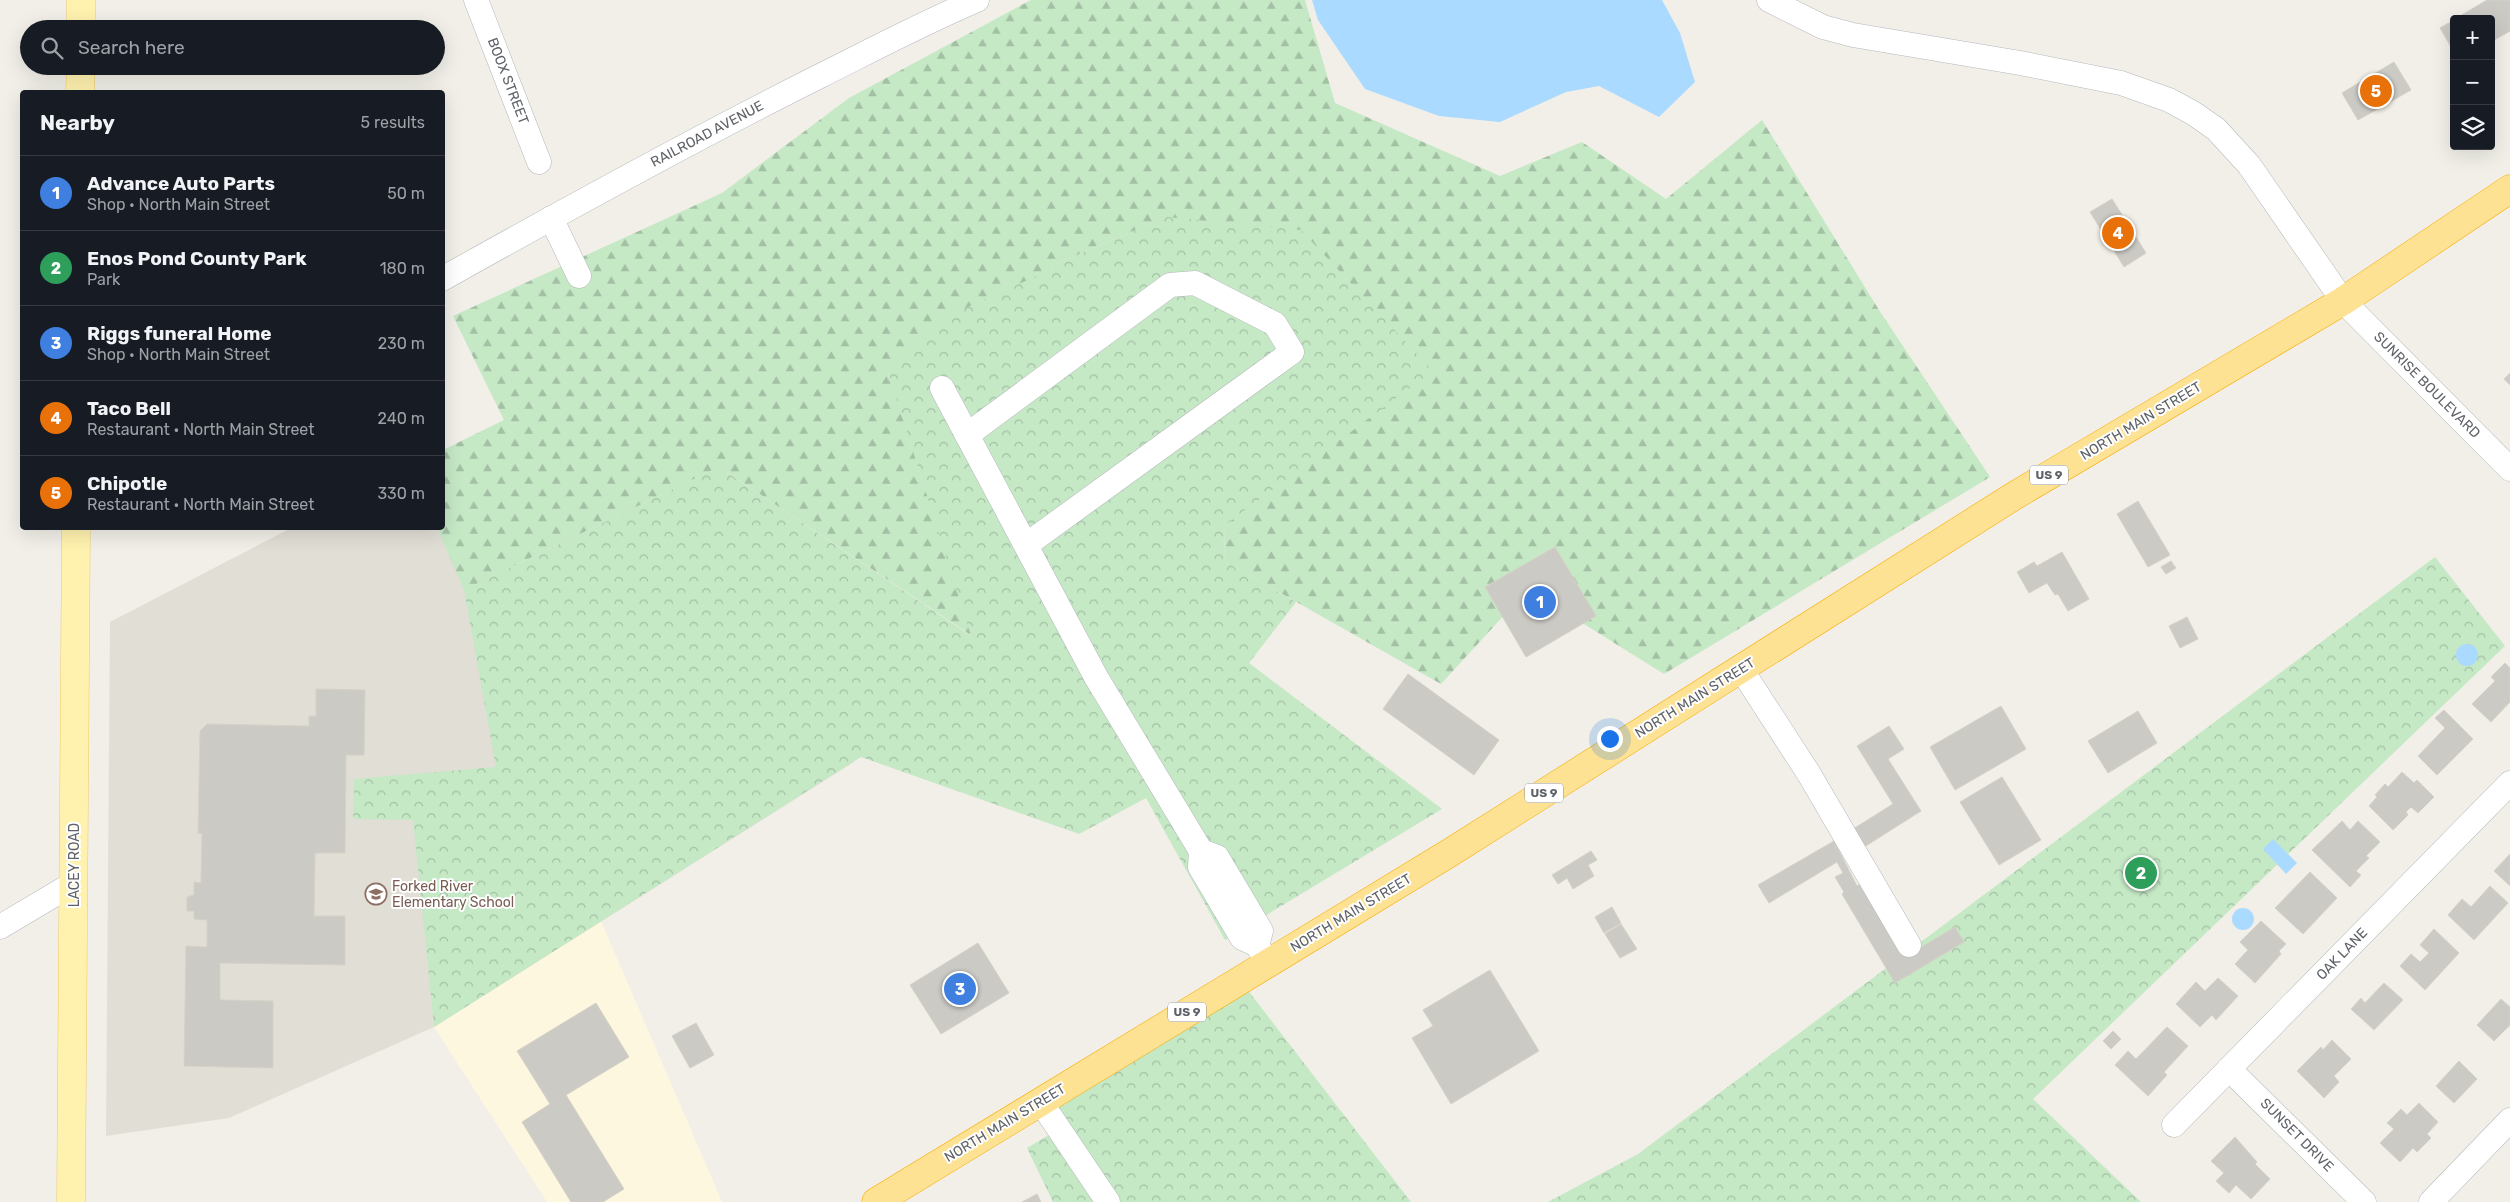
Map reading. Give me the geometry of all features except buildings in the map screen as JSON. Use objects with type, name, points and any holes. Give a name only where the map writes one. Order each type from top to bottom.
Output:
[{"type":"highway","name":"NORTH MAIN STREET","points":[[881,1201],[1040,1102],[1263,954],[1443,857],[2014,496],[2343,301],[2510,189]]},
{"type":"main road","points":[[81,0],[81,20]]},
{"type":"main road","points":[[80,90],[81,75]]},
{"type":"main road","name":"LACEY ROAD","points":[[71,1202],[76,530]]},
{"type":"street","name":"BOOX STREET","points":[[476,0],[539,162]]},
{"type":"street","name":"RAILROAD AVENUE","points":[[445,277],[773,99],[935,18],[977,0]]},
{"type":"street","name":"SUNRISE BOULEVARD","points":[[1769,0],[1823,27],[1853,35],[2020,63],[2146,90],[2170,100],[2216,129],[2249,165],[2343,301],[2510,469]]},
{"type":"street","points":[[551,218],[578,276]]},
{"type":"street","points":[[967,434],[1170,285],[1195,283],[1274,324],[1292,352],[1026,545]]},
{"type":"street","points":[[942,388],[1096,677],[1201,850],[1216,857],[1261,931],[1263,954]]},
{"type":"street","points":[[1741,669],[1809,774],[1909,945]]},
{"type":"street","name":"OAK LANE","points":[[2174,1125],[2510,783]]},
{"type":"street","points":[[0,927],[74,883]]},
{"type":"street","name":"SUNSET DRIVE","points":[[2229,1069],[2364,1202]]},
{"type":"street","points":[[1040,1102],[1108,1202]]},
{"type":"street","points":[[2431,1202],[2510,1120]]},
{"type":"shaded area","name":"Forked River Elementary School","points":[[709,472],[854,762],[434,1027],[229,1118],[106,1136],[110,622],[287,530],[438,530],[465,590]]},
{"type":"shaded area","points":[[601,921],[722,1202],[547,1202],[434,1027]]},
{"type":"green space","points":[[1031,0],[1305,0],[1335,103],[1500,176],[1582,142],[1666,199],[1762,120],[1879,310],[1990,477],[1664,674],[1528,589],[1441,684],[1224,561],[1225,525],[1433,370],[1167,217],[1053,265],[1052,269],[886,365],[972,636],[719,467],[464,590],[438,530],[445,530],[445,449],[504,420],[453,316],[722,193],[849,98]]},
{"type":"green space","points":[[1167,217],[1301,230],[1433,371],[1225,525],[1224,561],[1296,602],[1249,663],[1442,809],[1225,940],[1146,798],[1079,834],[861,757],[434,1027],[413,820],[353,819],[354,779],[496,767],[464,590],[719,467],[971,636],[886,365],[952,314],[1052,269],[1053,265]]},
{"type":"green space","points":[[2435,557],[2505,646],[2033,1099],[2141,1202],[1548,1202],[1638,1154]]},
{"type":"green space","points":[[1240,980],[1411,1202],[1053,1202],[1027,1148],[1052,1133],[1040,1101]]},
{"type":"water","points":[[1312,0],[1662,0],[1680,33],[1695,82],[1659,117],[1599,86],[1566,92],[1500,122],[1439,116],[1365,89],[1318,20]]},
{"type":"water","points":[[2467,644],[2475,647],[2478,655],[2475,663],[2467,666],[2459,663],[2456,655],[2459,647]]},
{"type":"water","points":[[2273,839],[2297,863],[2286,874],[2263,849]]},
{"type":"water","points":[[2243,908],[2251,911],[2254,919],[2251,927],[2243,930],[2235,927],[2232,919],[2235,911]]},
{"type":"place","name":"Chipotle","points":[[2376,91]]},
{"type":"place","name":"Taco Bell","points":[[2118,233]]},
{"type":"place","name":"Advance Auto Parts","points":[[1540,602]]},
{"type":"place","name":"Enos Pond County Park","points":[[2141,873]]},
{"type":"place","name":"Forked River Elementary School","points":[[376,894]]},
{"type":"place","name":"Riggs funeral Home","points":[[960,989]]}]
